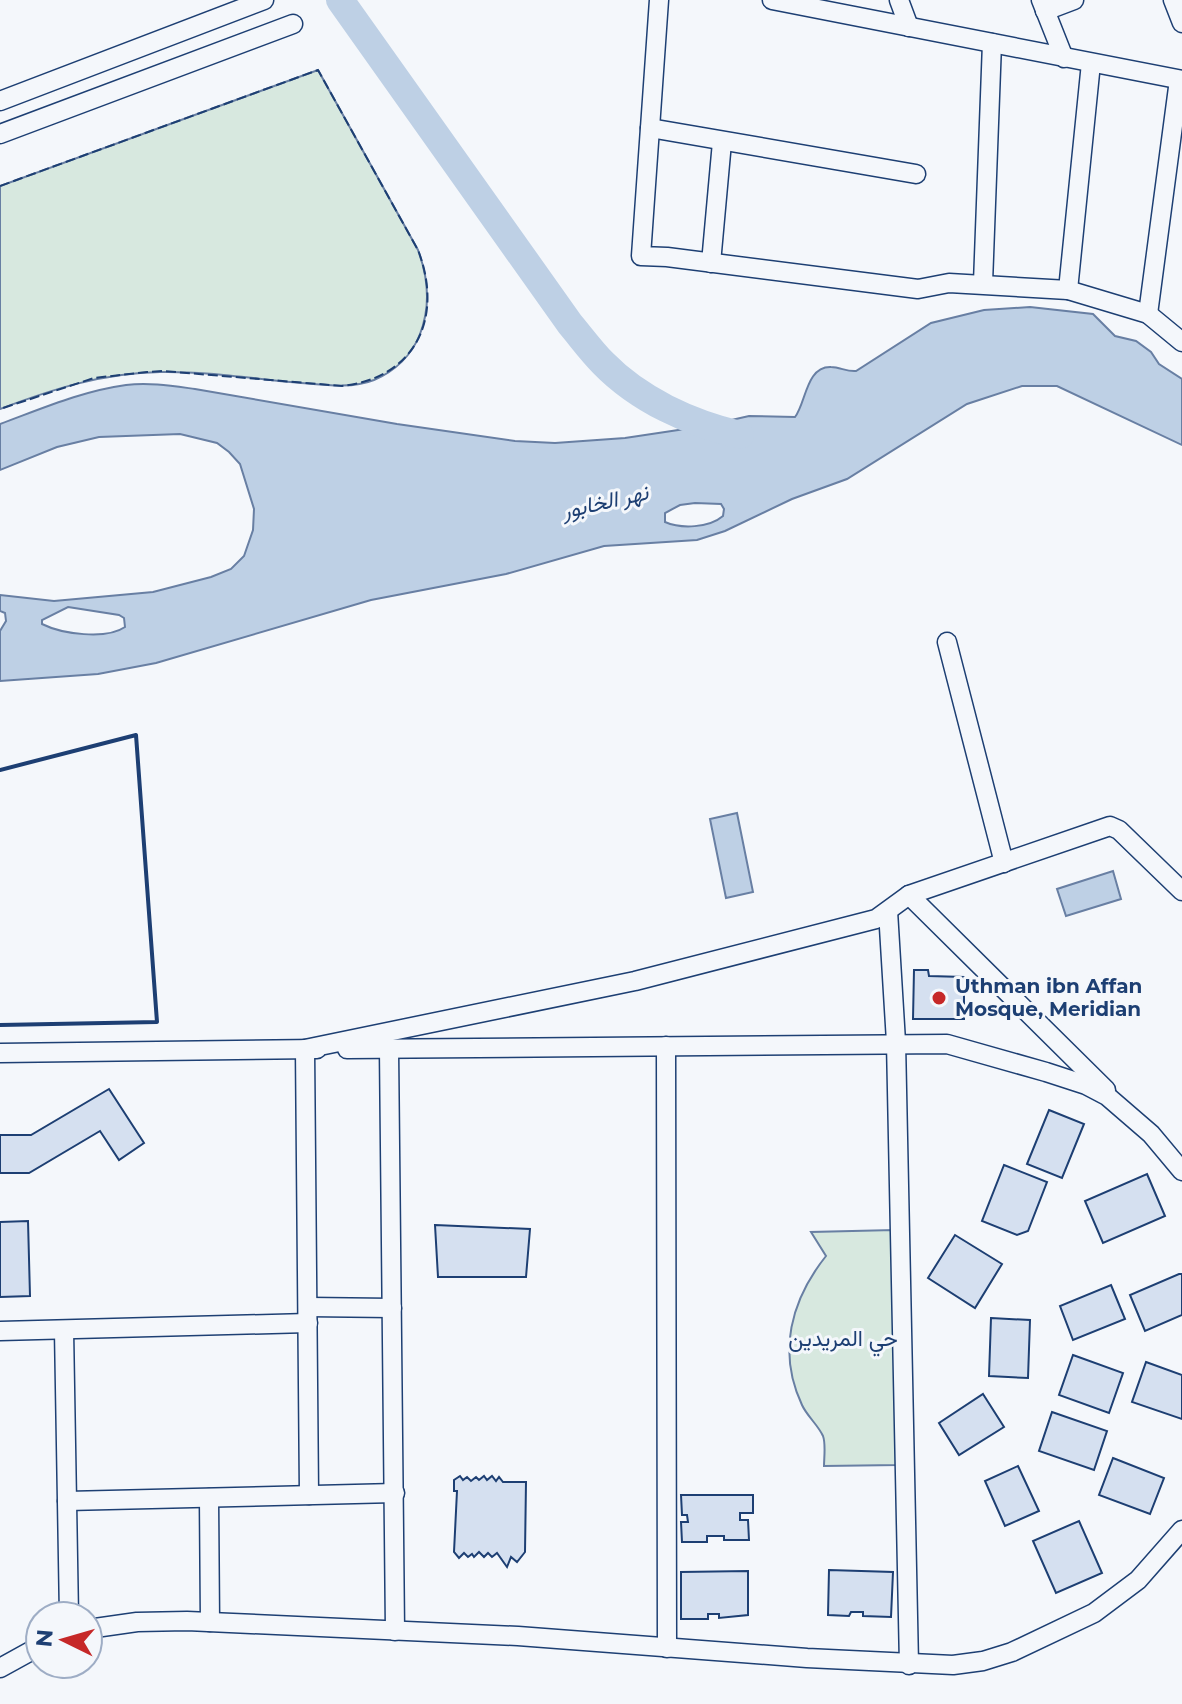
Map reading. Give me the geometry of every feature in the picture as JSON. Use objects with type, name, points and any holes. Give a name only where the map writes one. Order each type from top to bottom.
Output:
[{"type":"street","points":[[0,101],[264,0]]},
{"type":"street","points":[[659,0],[641,256],[918,289],[949,283],[983,283],[1068,290],[1148,314],[1182,342]]},
{"type":"street","points":[[772,0],[1181,80],[1148,314]]},
{"type":"street","points":[[899,0],[909,27]]},
{"type":"street","points":[[1064,58],[1043,6],[1074,0]]},
{"type":"street","points":[[1173,0],[1182,23]]},
{"type":"street","points":[[0,134],[293,24]]},
{"type":"street","points":[[983,283],[992,43]]},
{"type":"street","points":[[1068,290],[1091,63]]},
{"type":"street","points":[[650,128],[916,174]]},
{"type":"street","points":[[711,263],[722,142]]},
{"type":"street","points":[[947,642],[1004,863]]},
{"type":"street","points":[[305,1049],[635,981],[876,919],[909,895],[1110,826],[1119,830],[1182,891]]},
{"type":"street","points":[[909,895],[1151,1134],[1182,1171]]},
{"type":"street","points":[[888,911],[896,1042],[909,1665]]},
{"type":"street","points":[[0,1053],[896,1042],[947,1044],[1009,1059],[1086,1085],[1107,1096],[1131,1115]]},
{"type":"street","points":[[666,1046],[667,1648]]},
{"type":"street","points":[[305,1049],[309,1495]]},
{"type":"street","points":[[389,1049],[395,1631]]},
{"type":"street","points":[[0,1331],[64,1330],[392,1308]]},
{"type":"street","points":[[64,1330],[69,1600]]},
{"type":"street","points":[[67,1501],[395,1493]]},
{"type":"street","points":[[209,1498],[210,1622]]},
{"type":"street","points":[[104,1627],[162,1620],[210,1622],[518,1636],[909,1665],[953,1665],[983,1661],[1012,1652],[1094,1613],[1138,1580],[1182,1530]]},
{"type":"street","points":[[0,1668],[24,1655]]},
{"type":"shaded area","points":[[318,70],[421,260],[426,281],[426,313],[417,342],[402,362],[374,380],[347,385],[195,373],[118,375],[59,389],[0,409],[0,186]]},
{"type":"shaded area","points":[[894,1230],[898,1465],[824,1466],[823,1436],[802,1405],[790,1366],[789,1346],[796,1309],[826,1256],[811,1232]]},
{"type":"water","name":"نهر الخابور","points":[[1030,307],[1093,314],[1115,336],[1136,341],[1151,352],[1159,364],[1182,379],[1182,445],[1057,386],[1022,386],[967,404],[847,479],[697,540],[604,546],[506,574],[371,600],[156,663],[98,674],[0,681],[0,631],[6,621],[5,613],[0,611],[0,595],[54,601],[153,592],[211,577],[231,569],[244,556],[253,530],[254,509],[240,464],[217,443],[180,434],[99,437],[57,447],[0,470],[0,424],[94,392],[143,384],[195,389],[515,441],[555,443],[625,438],[749,416],[795,417],[816,372],[823,368],[856,371],[931,323],[984,310]],"holes":[[[721,504],[723,516],[695,526],[665,522],[665,513],[680,505]],[[68,607],[119,615],[124,618],[125,627],[107,633],[84,634],[61,631],[42,624],[42,620]]]},
{"type":"water","points":[[737,813],[753,892],[726,898],[710,819]]},
{"type":"water","points":[[1113,871],[1121,899],[1066,916],[1057,889]]},
{"type":"building","name":"Uthman ibn Affan Mosque, Meridian","points":[[914,970],[928,970],[929,976],[964,977],[964,1019],[913,1019]]},
{"type":"building","points":[[109,1089],[144,1143],[119,1160],[100,1131],[29,1173],[0,1173],[0,1135],[31,1135]]},
{"type":"building","points":[[1049,1110],[1084,1124],[1062,1178],[1027,1164]]},
{"type":"building","points":[[1004,1165],[1047,1182],[1028,1231],[1017,1235],[982,1221]]},
{"type":"building","points":[[1147,1174],[1165,1216],[1103,1243],[1085,1201]]},
{"type":"building","points":[[28,1221],[30,1296],[0,1297],[0,1222]]},
{"type":"building","points":[[435,1225],[530,1229],[526,1277],[438,1277]]},
{"type":"building","points":[[955,1235],[1002,1264],[975,1308],[928,1278]]},
{"type":"building","points":[[1182,1274],[1182,1315],[1145,1331],[1130,1295]]},
{"type":"building","points":[[1111,1285],[1125,1319],[1073,1340],[1060,1306]]},
{"type":"building","points":[[991,1318],[1030,1320],[1028,1378],[989,1376]]},
{"type":"building","points":[[1073,1355],[1123,1373],[1109,1413],[1059,1395]]},
{"type":"building","points":[[1146,1362],[1182,1375],[1182,1419],[1132,1402]]},
{"type":"building","points":[[983,1394],[1004,1427],[959,1455],[939,1423]]},
{"type":"building","points":[[1052,1412],[1107,1431],[1094,1470],[1039,1451]]},
{"type":"building","points":[[1113,1458],[1164,1478],[1150,1514],[1099,1495]]},
{"type":"building","points":[[1018,1466],[1039,1511],[1005,1526],[985,1481]]},
{"type":"building","points":[[460,1476],[463,1480],[467,1477],[471,1481],[484,1476],[487,1480],[492,1476],[496,1481],[499,1477],[503,1482],[526,1482],[525,1552],[517,1562],[511,1557],[507,1567],[497,1553],[492,1557],[488,1553],[484,1557],[479,1552],[474,1557],[472,1554],[468,1557],[464,1553],[459,1558],[454,1552],[457,1491],[454,1491],[454,1480]]},
{"type":"building","points":[[681,1495],[753,1495],[753,1513],[740,1513],[740,1520],[748,1520],[749,1540],[707,1536],[707,1542],[682,1542],[681,1522],[688,1522],[687,1515],[682,1515]]},
{"type":"building","points":[[1079,1521],[1102,1573],[1056,1593],[1033,1541]]},
{"type":"building","points":[[829,1570],[893,1572],[891,1617],[863,1616],[863,1612],[851,1612],[849,1616],[828,1615]]},
{"type":"building","points":[[748,1571],[748,1615],[719,1618],[719,1614],[708,1614],[708,1619],[681,1619],[681,1572]]},
{"type":"waterway","points":[[340,0],[570,324],[599,358],[617,376],[649,399],[684,417],[740,435]]},
{"type":"fence","points":[[0,186],[318,70],[418,250],[428,298],[418,340],[389,371],[368,381],[342,386],[147,372],[94,378],[0,409]]},
{"type":"wall","points":[[0,770],[136,735],[157,1022],[0,1025]]},
{"type":"place","name":"Uthman ibn Affan Mosque, Meridian","points":[[939,998]]},
{"type":"district","name":"حي المريدين","points":[[843,1338]]}]
